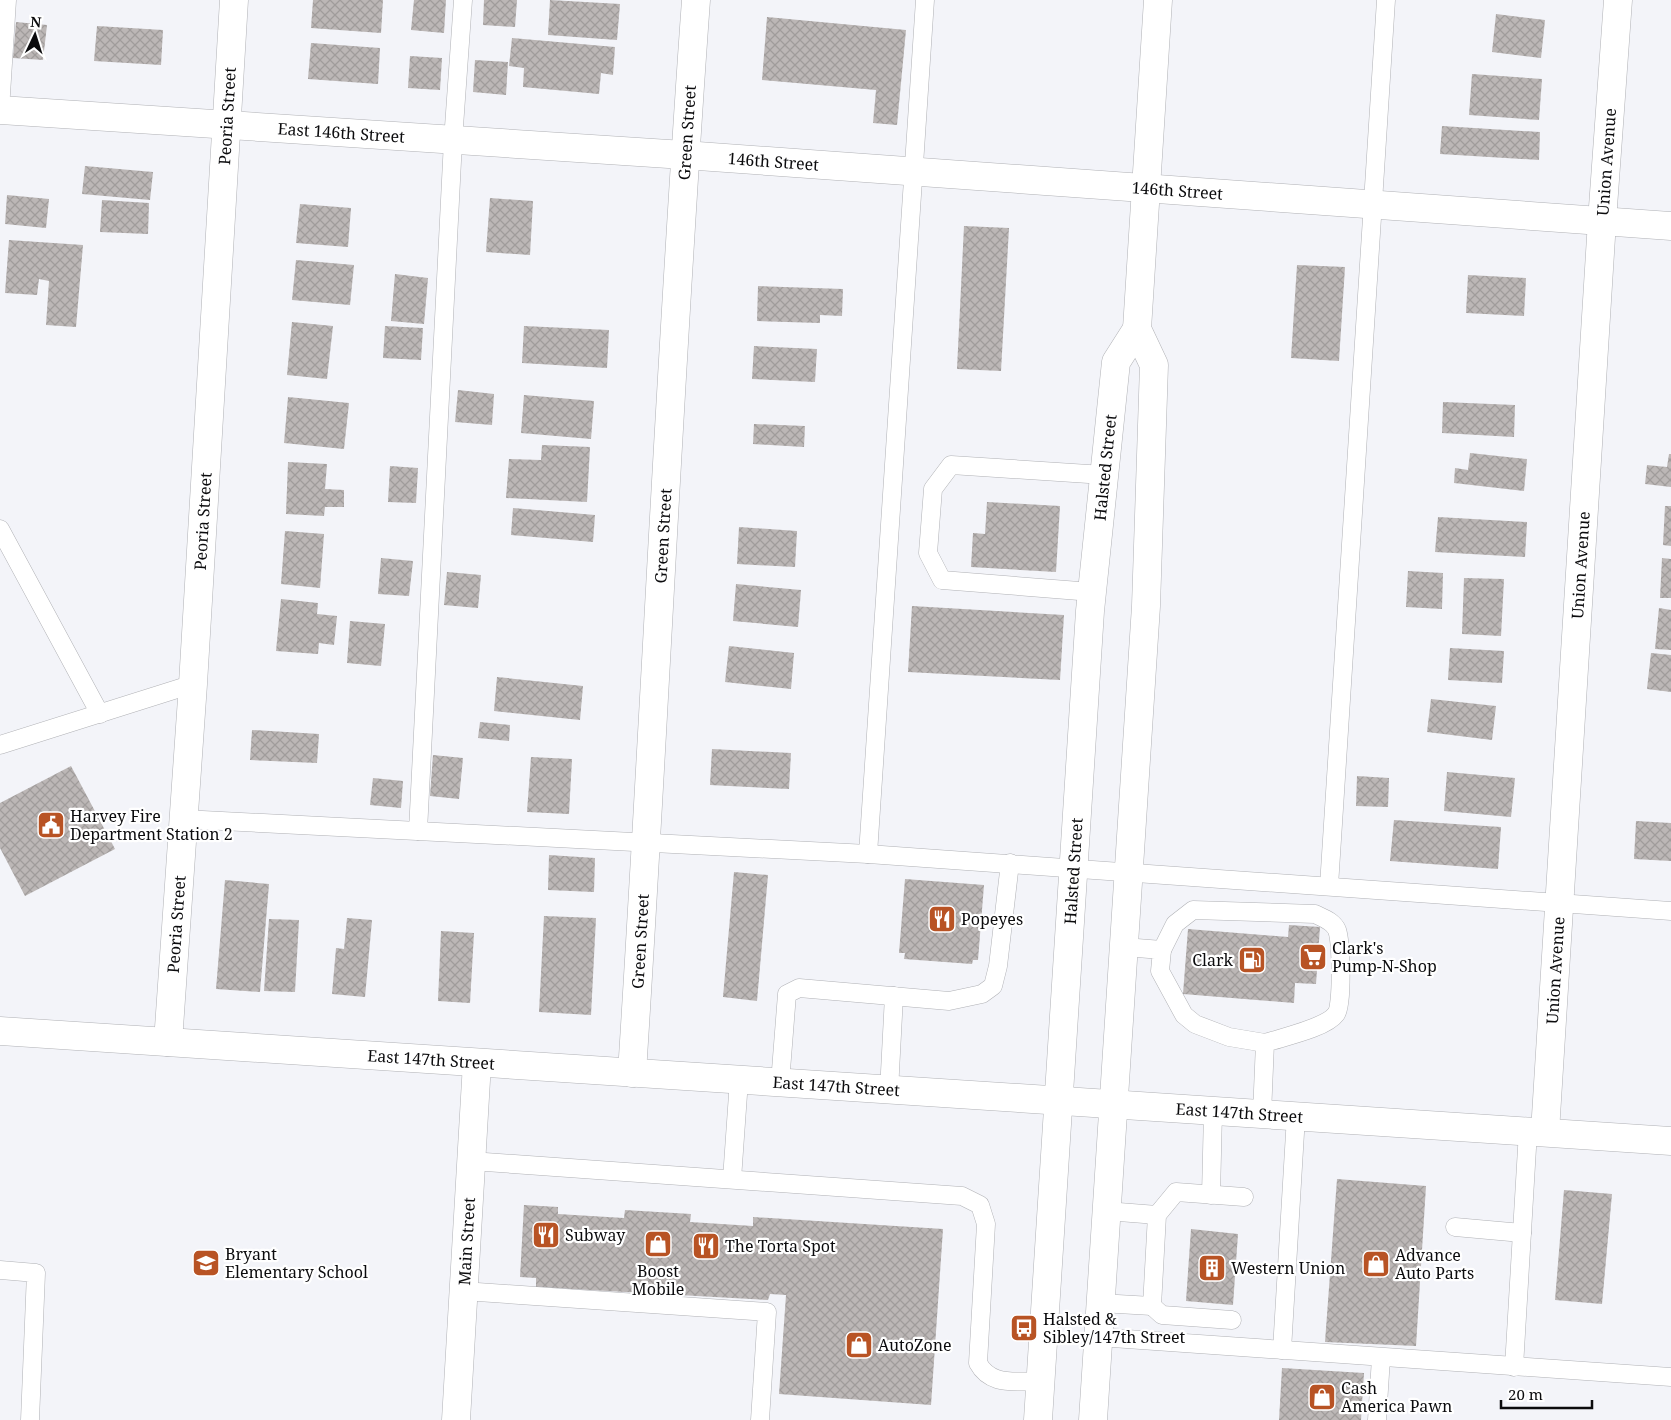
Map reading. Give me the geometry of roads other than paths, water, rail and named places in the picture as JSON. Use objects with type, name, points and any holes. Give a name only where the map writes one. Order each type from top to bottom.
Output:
[{"type":"street","name":"Peoria Street","points":[[168,1042],[193,684],[234,0]]},
{"type":"street","name":"Green Street","points":[[632,1073],[647,842],[684,155],[696,0]]},
{"type":"street","name":"Halsted Street","points":[[1038,1420],[1092,592],[1116,362],[1137,329],[1158,0]]},
{"type":"street","name":"Union Avenue","points":[[1537,1132],[1559,903],[1602,221],[1618,0]]},
{"type":"street","name":"East 146th Street","points":[[0,110],[684,155]]},
{"type":"street","name":"146th Street","points":[[684,155],[1671,226]]},
{"type":"street","name":"Halsted Street","points":[[1093,1420],[1112,1105],[1146,606],[1154,365],[1137,329]]},
{"type":"street","name":"East 147th Street","points":[[0,1030],[889,1091],[1671,1141]]},
{"type":"street","name":"Main Street","points":[[456,1420],[476,1062]]},
{"type":"lane","points":[[0,110],[7,0]]},
{"type":"lane","points":[[418,831],[453,141],[463,0]]},
{"type":"lane","points":[[868,854],[925,0]]},
{"type":"lane","points":[[1329,886],[1386,0]]},
{"type":"lane","points":[[1092,592],[942,580],[928,553],[933,489],[951,465],[1104,475]]},
{"type":"lane","points":[[0,529],[100,714]]},
{"type":"lane","points":[[0,745],[193,684]]},
{"type":"lane","points":[[183,819],[868,854],[1671,911]]},
{"type":"lane","points":[[780,1083],[787,994],[799,988],[948,1000],[982,994],[993,986],[998,966],[1010,863]]},
{"type":"lane","points":[[1193,910],[1315,914],[1327,919],[1337,930],[1342,998],[1336,1014],[1324,1024],[1265,1043],[1229,1037],[1195,1024],[1184,1015],[1160,971],[1162,950],[1175,924],[1193,910]]},
{"type":"lane","points":[[1124,947],[1162,950]]},
{"type":"lane","points":[[889,1091],[894,996]]},
{"type":"lane","points":[[1262,1114],[1265,1043]]},
{"type":"lane","points":[[732,1180],[738,1080]]},
{"type":"lane","points":[[1212,1195],[1213,1112]]},
{"type":"lane","points":[[1282,1350],[1296,1116]]},
{"type":"lane","points":[[1514,1367],[1522,1233],[1537,1132]]},
{"type":"lane","points":[[471,1161],[962,1196],[980,1205],[986,1224],[978,1362],[983,1372],[992,1379],[1040,1382]]},
{"type":"lane","points":[[1152,1306],[1157,1215],[1176,1192],[1244,1197]]},
{"type":"lane","points":[[1106,1211],[1157,1215]]},
{"type":"lane","points":[[1455,1227],[1522,1233]]},
{"type":"lane","points":[[0,1270],[36,1273],[30,1420]]},
{"type":"lane","points":[[463,1291],[767,1312],[760,1420]]},
{"type":"lane","points":[[1100,1303],[1152,1306],[1162,1315],[1232,1320]]},
{"type":"lane","points":[[1098,1336],[1381,1358],[1671,1377]]},
{"type":"lane","points":[[1377,1420],[1381,1358]]},
{"type":"place","name":"Harvey Fire Department Station 2","points":[[51,825]]},
{"type":"place","name":"Popeyes","points":[[942,919]]},
{"type":"place","name":"Clark's Pump-N-Shop","points":[[1313,957]]},
{"type":"place","name":"Clark","points":[[1252,960]]},
{"type":"place","name":"Subway","points":[[546,1235]]},
{"type":"place","name":"Boost Mobile","points":[[658,1244]]},
{"type":"place","name":"The Torta Spot","points":[[706,1246]]},
{"type":"place","name":"Bryant Elementary School","points":[[206,1263]]},
{"type":"place","name":"Advance Auto Parts","points":[[1376,1264]]},
{"type":"place","name":"Western Union","points":[[1212,1268]]},
{"type":"place","name":"Halsted & Sibley/147th Street","points":[[1024,1328]]},
{"type":"place","name":"AutoZone","points":[[859,1345]]},
{"type":"place","name":"Cash America Pawn","points":[[1322,1397]]}]
